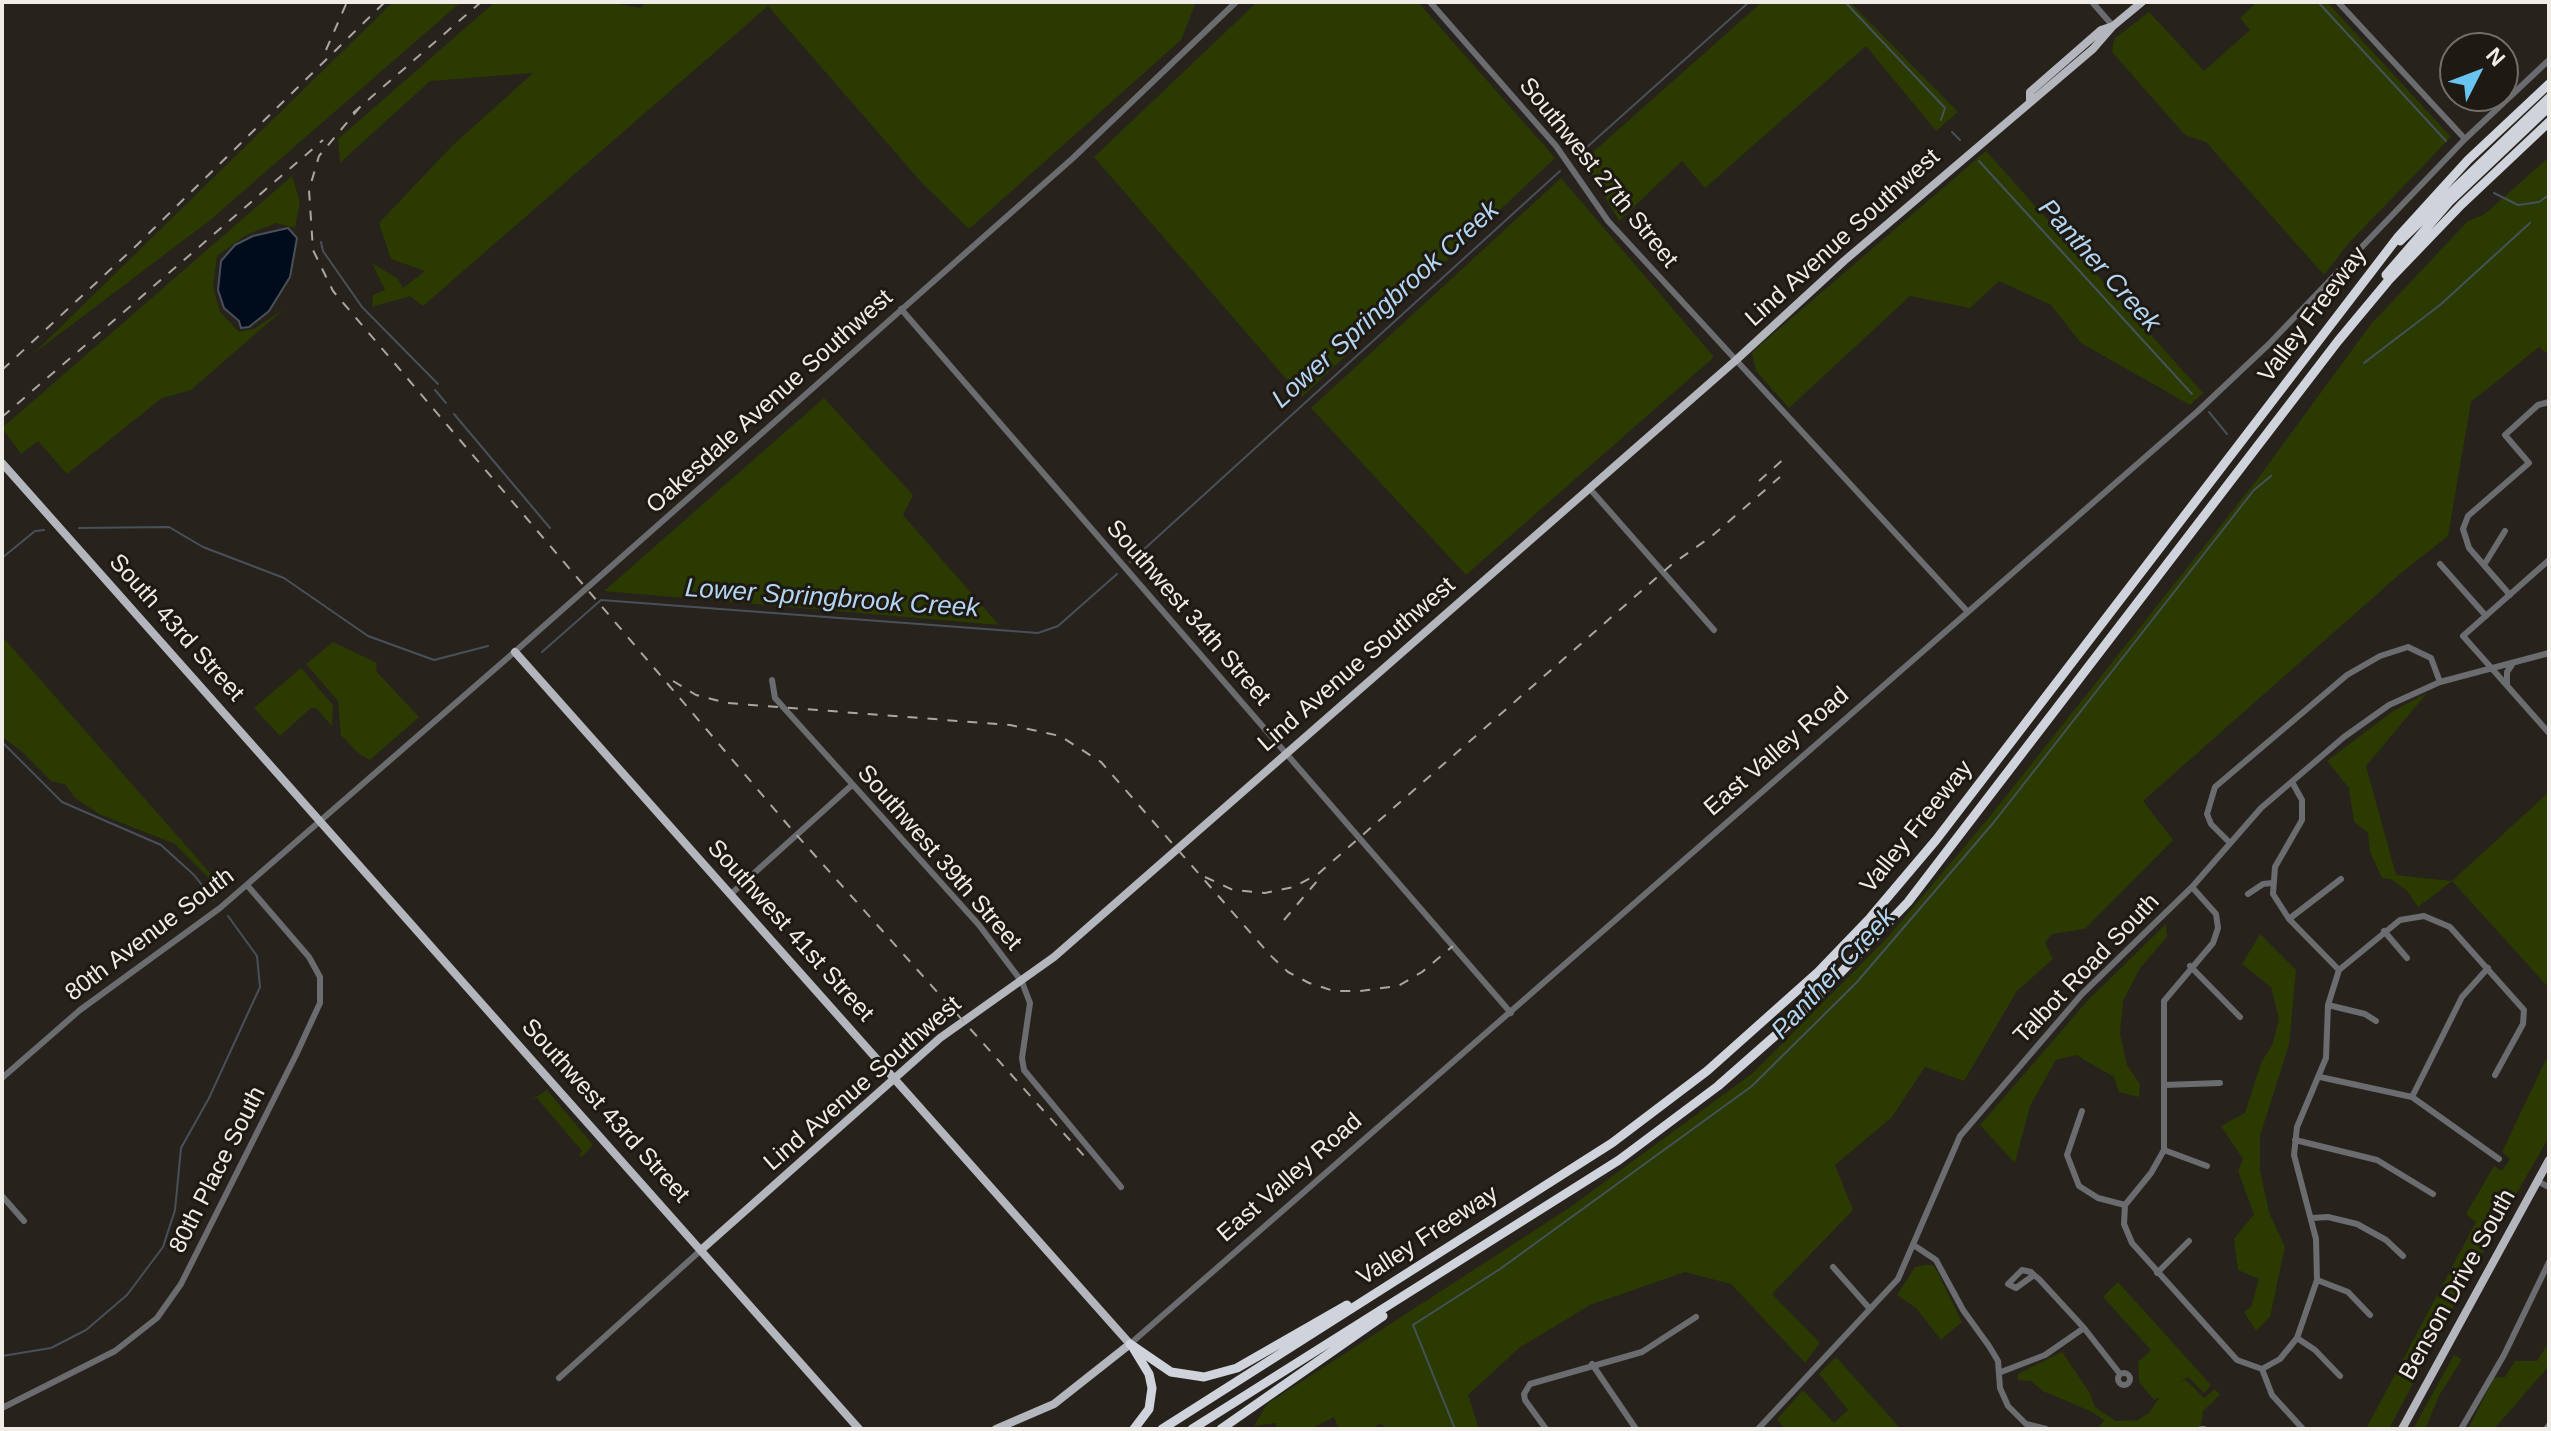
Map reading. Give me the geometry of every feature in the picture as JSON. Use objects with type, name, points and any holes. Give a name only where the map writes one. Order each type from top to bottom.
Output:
[{"type":"highway","name":"Valley Freeway","points":[[1162,1429],[1612,1143],[1678,1095],[1765,1022],[1842,947],[1953,817],[2388,250],[2468,160],[2549,84]]},
{"type":"highway","points":[[2388,250],[2411,233],[2461,180],[2549,98]]},
{"type":"highway","points":[[2338,341],[2340,332],[2362,304],[2439,213],[2549,107]]},
{"type":"highway","name":"Valley Freeway","points":[[1192,1429],[1619,1160],[1684,1113],[1810,1005],[1913,893],[2338,341],[2435,230],[2549,122]]},
{"type":"highway","points":[[1183,1429],[1647,1134],[1770,1036],[1913,893]]},
{"type":"highway","points":[[1130,1344],[1171,1372],[1191,1377],[1212,1376],[1237,1368],[1391,1277],[1414,1268]]},
{"type":"highway","points":[[1221,1429],[1262,1397],[1381,1318],[1392,1304]]},
{"type":"highway","points":[[1130,1344],[1149,1374],[1152,1388],[1149,1409],[1134,1429]]},
{"type":"main road","name":"Lind Avenue Southwest","points":[[701,1250],[964,1019],[1022,982],[1590,489],[1844,261],[2093,49],[2113,26],[2142,2]]},
{"type":"main road","name":"South 43rd Street","points":[[2,463],[320,819]]},
{"type":"main road","name":"Southwest 41st Street","points":[[515,652],[1130,1344]]},
{"type":"main road","name":"Southwest 43rd Street","points":[[320,819],[859,1429]]},
{"type":"main road","name":"Benson Drive South","points":[[2402,1429],[2549,1160]]},
{"type":"main road","name":"East Valley Road","points":[[996,1429],[1054,1404],[1130,1344]]},
{"type":"main road","points":[[847,1429],[849,1417]]},
{"type":"street","name":"Oakesdale Avenue Southwest","points":[[320,819],[515,652],[1073,158],[1236,2]]},
{"type":"street","name":"Southwest 27th Street","points":[[1430,2],[1556,146],[1608,221],[1967,611]]},
{"type":"street","points":[[2092,2],[2113,26]]},
{"type":"street","points":[[2338,2],[2465,139]]},
{"type":"street","name":"East Valley Road","points":[[1130,1344],[2233,380],[2465,139],[2549,60]]},
{"type":"street","name":"Southwest 34th Street","points":[[901,309],[1511,1013]]},
{"type":"street","points":[[2510,595],[2463,534],[2468,516],[2529,463],[2505,435],[2538,405],[2549,402]]},
{"type":"street","points":[[1590,489],[1714,630]]},
{"type":"street","points":[[2484,565],[2505,531]]},
{"type":"street","points":[[2549,560],[2463,636],[2549,732]]},
{"type":"street","points":[[2440,564],[2486,616]]},
{"type":"street","points":[[2229,842],[2211,824],[2207,814],[2215,787],[2347,675],[2380,656],[2408,647],[2431,658],[2440,682]]},
{"type":"street","name":"Talbot Road South","points":[[1758,1429],[1898,1279],[1915,1246],[1944,1167],[1960,1136],[2082,994],[2192,887],[2229,842],[2292,782],[2371,716],[2413,692],[2440,682],[2549,653]]},
{"type":"street","points":[[2508,687],[2507,672],[2513,663]]},
{"type":"street","name":"Southwest 39th Street","points":[[772,680],[775,698],[979,925],[1022,982],[1030,1003],[1022,1058],[1024,1070],[1121,1187]]},
{"type":"street","points":[[2292,782],[2302,800],[2302,820],[2275,867],[2272,883],[2278,906],[2339,970]]},
{"type":"street","points":[[731,894],[852,785]]},
{"type":"street","name":"80th Avenue South","points":[[2,1078],[80,1010],[196,927],[320,819]]},
{"type":"street","points":[[2289,919],[2341,879]]},
{"type":"street","points":[[2248,894],[2263,884],[2272,883]]},
{"type":"street","name":"80th Place South","points":[[2,1408],[115,1351],[157,1318],[181,1284],[296,1055],[320,1003],[320,977],[309,957],[247,885]]},
{"type":"street","points":[[2192,887],[2210,906],[2219,922],[2213,943],[2168,994],[2161,1013],[2164,1150],[2151,1173],[2125,1205],[2126,1233],[2157,1273],[2237,1360],[2262,1369],[2280,1359],[2297,1338],[2317,1280],[2319,1255],[2312,1218],[2297,1174],[2295,1140],[2320,1077],[2328,1039],[2328,1005],[2339,970],[2400,920],[2415,916],[2442,922],[2457,933],[2520,1003],[2525,1018],[2495,1075]]},
{"type":"street","points":[[2384,931],[2407,958]]},
{"type":"street","points":[[2190,966],[2240,1017]]},
{"type":"street","points":[[2412,1097],[2462,997],[2488,968]]},
{"type":"street","points":[[2328,1005],[2365,1014],[2376,1021]]},
{"type":"street","points":[[2320,1077],[2412,1097],[2499,1159]]},
{"type":"street","points":[[2164,1085],[2220,1083]]},
{"type":"street","points":[[2082,1111],[2068,1147],[2072,1175],[2086,1192],[2125,1205]]},
{"type":"street","points":[[2295,1140],[2377,1160],[2433,1194]]},
{"type":"street","points":[[2164,1150],[2207,1166]]},
{"type":"street","points":[[2537,1181],[2549,1187]]},
{"type":"street","points":[[2,1196],[24,1221]]},
{"type":"street","points":[[2312,1218],[2328,1217],[2357,1224],[2386,1240],[2403,1256]]},
{"type":"street","points":[[2157,1273],[2189,1241]]},
{"type":"street","points":[[1915,1246],[1942,1267],[1963,1310],[1989,1346],[2001,1372],[2002,1396],[2016,1416],[2035,1428],[2046,1429]]},
{"type":"street","points":[[559,1378],[701,1250]]},
{"type":"street","points":[[2461,1429],[2504,1355],[2549,1262]]},
{"type":"street","points":[[1833,1267],[1870,1309]]},
{"type":"street","points":[[2034,1275],[2084,1328],[2120,1374]]},
{"type":"street","points":[[2317,1280],[2348,1292],[2370,1315]]},
{"type":"street","points":[[1546,1429],[1525,1400],[1526,1388],[1535,1380],[1642,1352],[1696,1317]]},
{"type":"street","points":[[2001,1372],[2045,1355],[2084,1328]]},
{"type":"street","points":[[2297,1338],[2315,1350],[2340,1376]]},
{"type":"street","points":[[1592,1364],[1636,1429]]},
{"type":"street","points":[[2262,1369],[2272,1395],[2303,1429]]},
{"type":"green space","points":[[393,2],[461,2],[209,221],[33,354]]},
{"type":"green space","points":[[495,2],[609,2],[641,8],[646,2],[1196,2],[1181,40],[969,229],[922,183],[768,6],[423,306],[410,296],[372,307],[373,295],[385,290],[372,263],[398,279],[403,288],[425,271],[391,259],[379,223],[452,146],[533,73],[430,81],[340,163],[338,139]]},
{"type":"green space","points":[[1257,2],[1418,2],[1555,158],[1302,397],[1094,157]]},
{"type":"green space","points":[[1762,2],[1850,2],[1958,112],[1936,131],[1866,46],[1705,188],[1682,161],[1619,221],[1584,160]]},
{"type":"green space","points":[[2257,2],[2327,2],[2451,137],[2348,244],[2324,275],[2206,142],[2185,135],[2112,52],[2114,39],[2149,12],[2204,71],[2250,30],[2240,18]]},
{"type":"green space","points":[[1986,151],[2203,393],[2190,405],[2081,343],[2051,305],[1999,281],[1970,308],[1910,296],[1789,408],[1756,371],[1752,352]]},
{"type":"green space","points":[[2549,157],[2549,355],[2539,347],[2471,402],[2448,536],[2401,573],[2143,801],[2173,840],[2085,929],[2052,934],[2045,943],[2053,959],[2017,991],[1964,1081],[1925,1067],[1892,1117],[1835,1165],[1853,1210],[1772,1294],[1820,1343],[1805,1363],[1731,1284],[1685,1272],[1590,1305],[1519,1348],[1468,1395],[1479,1429],[1387,1429],[1380,1423],[1373,1429],[1339,1429],[1334,1417],[1311,1429],[1275,1429],[1277,1423],[1254,1426],[1267,1404],[1569,1208],[1753,1073],[1888,937],[1987,820],[2256,481],[2371,324],[2468,221],[2485,214]]},
{"type":"green space","points":[[292,176],[300,202],[295,228],[276,223],[246,235],[217,256],[213,287],[220,312],[239,332],[254,329],[284,309],[191,390],[162,398],[67,474],[38,441],[21,454],[2,428]]},
{"type":"green space","points":[[1561,178],[1714,357],[1466,575],[1311,408]]},
{"type":"green space","points":[[824,398],[913,495],[903,515],[999,625],[604,591]]},
{"type":"green space","points":[[2,636],[224,889],[215,897],[208,877],[175,844],[99,814],[74,797],[66,785],[51,781],[2,737]]},
{"type":"green space","points":[[333,642],[377,663],[376,671],[419,717],[370,760],[359,754],[341,735],[338,701],[306,664]]},
{"type":"green space","points":[[301,668],[333,705],[332,726],[316,708],[311,708],[280,736],[254,708]]},
{"type":"green space","points":[[2427,693],[2366,766],[2396,875],[2452,881],[2418,907],[2407,891],[2391,879],[2382,878],[2370,852],[2368,833],[2354,822],[2349,788],[2327,761],[2393,711]]},
{"type":"green space","points":[[2549,792],[2549,988],[2452,881]]},
{"type":"green space","points":[[2166,924],[2167,937],[2140,968],[2123,1001],[2120,1033],[2127,1065],[2140,1084],[2139,1097],[2119,1092],[2114,1077],[2076,1055],[2056,1060],[2030,1106],[2015,1163],[1980,1125],[2089,999]]},
{"type":"green space","points":[[2260,934],[2296,970],[2289,1045],[2260,1136],[2260,1170],[2269,1212],[2285,1247],[2270,1317],[2256,1331],[2244,1312],[2251,1307],[2259,1279],[2238,1270],[2234,1239],[2254,1214],[2238,1171],[2243,1159],[2221,1126],[2245,1113],[2261,1063],[2273,1043],[2279,1019],[2271,987],[2242,964]]},
{"type":"green space","points":[[2549,1053],[2549,1137],[2469,1277],[2389,1429],[2366,1429],[2476,1222],[2466,1214],[2494,1166],[2502,1171],[2510,1159],[2502,1152]]},
{"type":"green space","points":[[547,1090],[593,1145],[582,1157],[579,1155],[582,1151],[537,1098],[531,1100]]},
{"type":"green space","points":[[1933,1265],[1962,1322],[1941,1340],[1916,1308],[1897,1295],[1915,1267]]},
{"type":"green space","points":[[2118,1282],[2211,1385],[2204,1393],[2188,1377],[2179,1383],[2186,1380],[2204,1398],[2215,1389],[2220,1395],[2203,1411],[2201,1425],[2195,1429],[2098,1429],[2104,1420],[2092,1412],[2043,1391],[2031,1381],[2018,1380],[2018,1374],[2062,1352],[2090,1393],[2095,1407],[2116,1421],[2138,1420],[2149,1413],[2160,1397],[2154,1400],[2139,1382],[2138,1362],[2151,1350],[2103,1297]]},
{"type":"green space","points":[[2549,1342],[2549,1366],[2494,1429],[2468,1429],[2494,1378],[2505,1377],[2515,1361],[2537,1361]]},
{"type":"green space","points":[[2454,1355],[2462,1359],[2440,1394],[2425,1429],[2413,1429]]},
{"type":"green space","points":[[1836,1357],[1901,1429],[1785,1429],[1777,1419],[1803,1390],[1834,1423],[1848,1410],[1819,1374]]},
{"type":"water","points":[[288,228],[297,238],[290,277],[269,311],[249,327],[241,328],[239,321],[224,308],[218,290],[221,261],[235,245],[253,236]]},
{"type":"waterway","name":"Lower Springbrook Creek","points":[[1577,156],[1749,2]]},
{"type":"waterway","name":"Panther Creek","points":[[1845,2],[1945,108],[1941,120]]},
{"type":"waterway","points":[[2318,2],[2446,141]]},
{"type":"waterway","name":"Panther Creek","points":[[1952,132],[1960,140]]},
{"type":"waterway","name":"Panther Creek","points":[[1979,161],[2192,394]]},
{"type":"waterway","name":"Lower Springbrook Creek","points":[[1130,562],[1560,171]]},
{"type":"waterway","points":[[2494,193],[2518,205],[2539,202],[2549,195]]},
{"type":"waterway","points":[[2364,363],[2440,305],[2530,223]]},
{"type":"waterway","points":[[321,242],[323,251],[362,307],[438,384]]},
{"type":"waterway","points":[[435,390],[446,403]]},
{"type":"waterway","name":"Panther Creek","points":[[2209,412],[2227,434]]},
{"type":"waterway","points":[[454,414],[550,528]]},
{"type":"waterway","name":"Panther Creek","points":[[1455,1429],[1413,1325],[1500,1269],[1752,1086],[1857,982],[1994,822],[2254,490],[2271,476]]},
{"type":"waterway","name":"Lower Springbrook Creek","points":[[79,528],[169,527],[203,547],[284,578],[368,636],[434,660],[488,646]]},
{"type":"waterway","name":"Lower Springbrook Creek","points":[[2,558],[35,531],[44,530]]},
{"type":"waterway","name":"Lower Springbrook Creek","points":[[542,652],[601,600],[1038,633],[1058,626],[1117,574]]},
{"type":"waterway","name":"Lower Springbrook Creek","points":[[2,742],[62,802],[161,845],[194,875],[213,899]]},
{"type":"waterway","name":"Lower Springbrook Creek","points":[[2,1356],[51,1348],[86,1330],[127,1295],[163,1247],[175,1210],[181,1148],[209,1098],[260,987],[257,956],[228,916]]},
{"type":"railway","points":[[326,50],[347,2]]},
{"type":"railway","points":[[2,370],[138,244],[385,2]]},
{"type":"railway","points":[[353,113],[481,2]]},
{"type":"railway","points":[[360,107],[319,156],[309,190],[313,250],[333,291],[793,831],[1085,1157]]},
{"type":"railway","points":[[2,417],[323,140]]},
{"type":"railway","points":[[1759,481],[1786,457]]},
{"type":"railway","points":[[1205,877],[1233,890],[1265,893],[1294,887],[1318,874],[1671,565],[1712,536],[1780,477]]},
{"type":"railway","points":[[673,681],[696,695],[727,703],[1010,725],[1060,736],[1101,762],[1270,955],[1288,972],[1309,983],[1334,991],[1398,986],[1422,972],[1453,946]]},
{"type":"railway","points":[[1284,920],[1318,880]]}]
